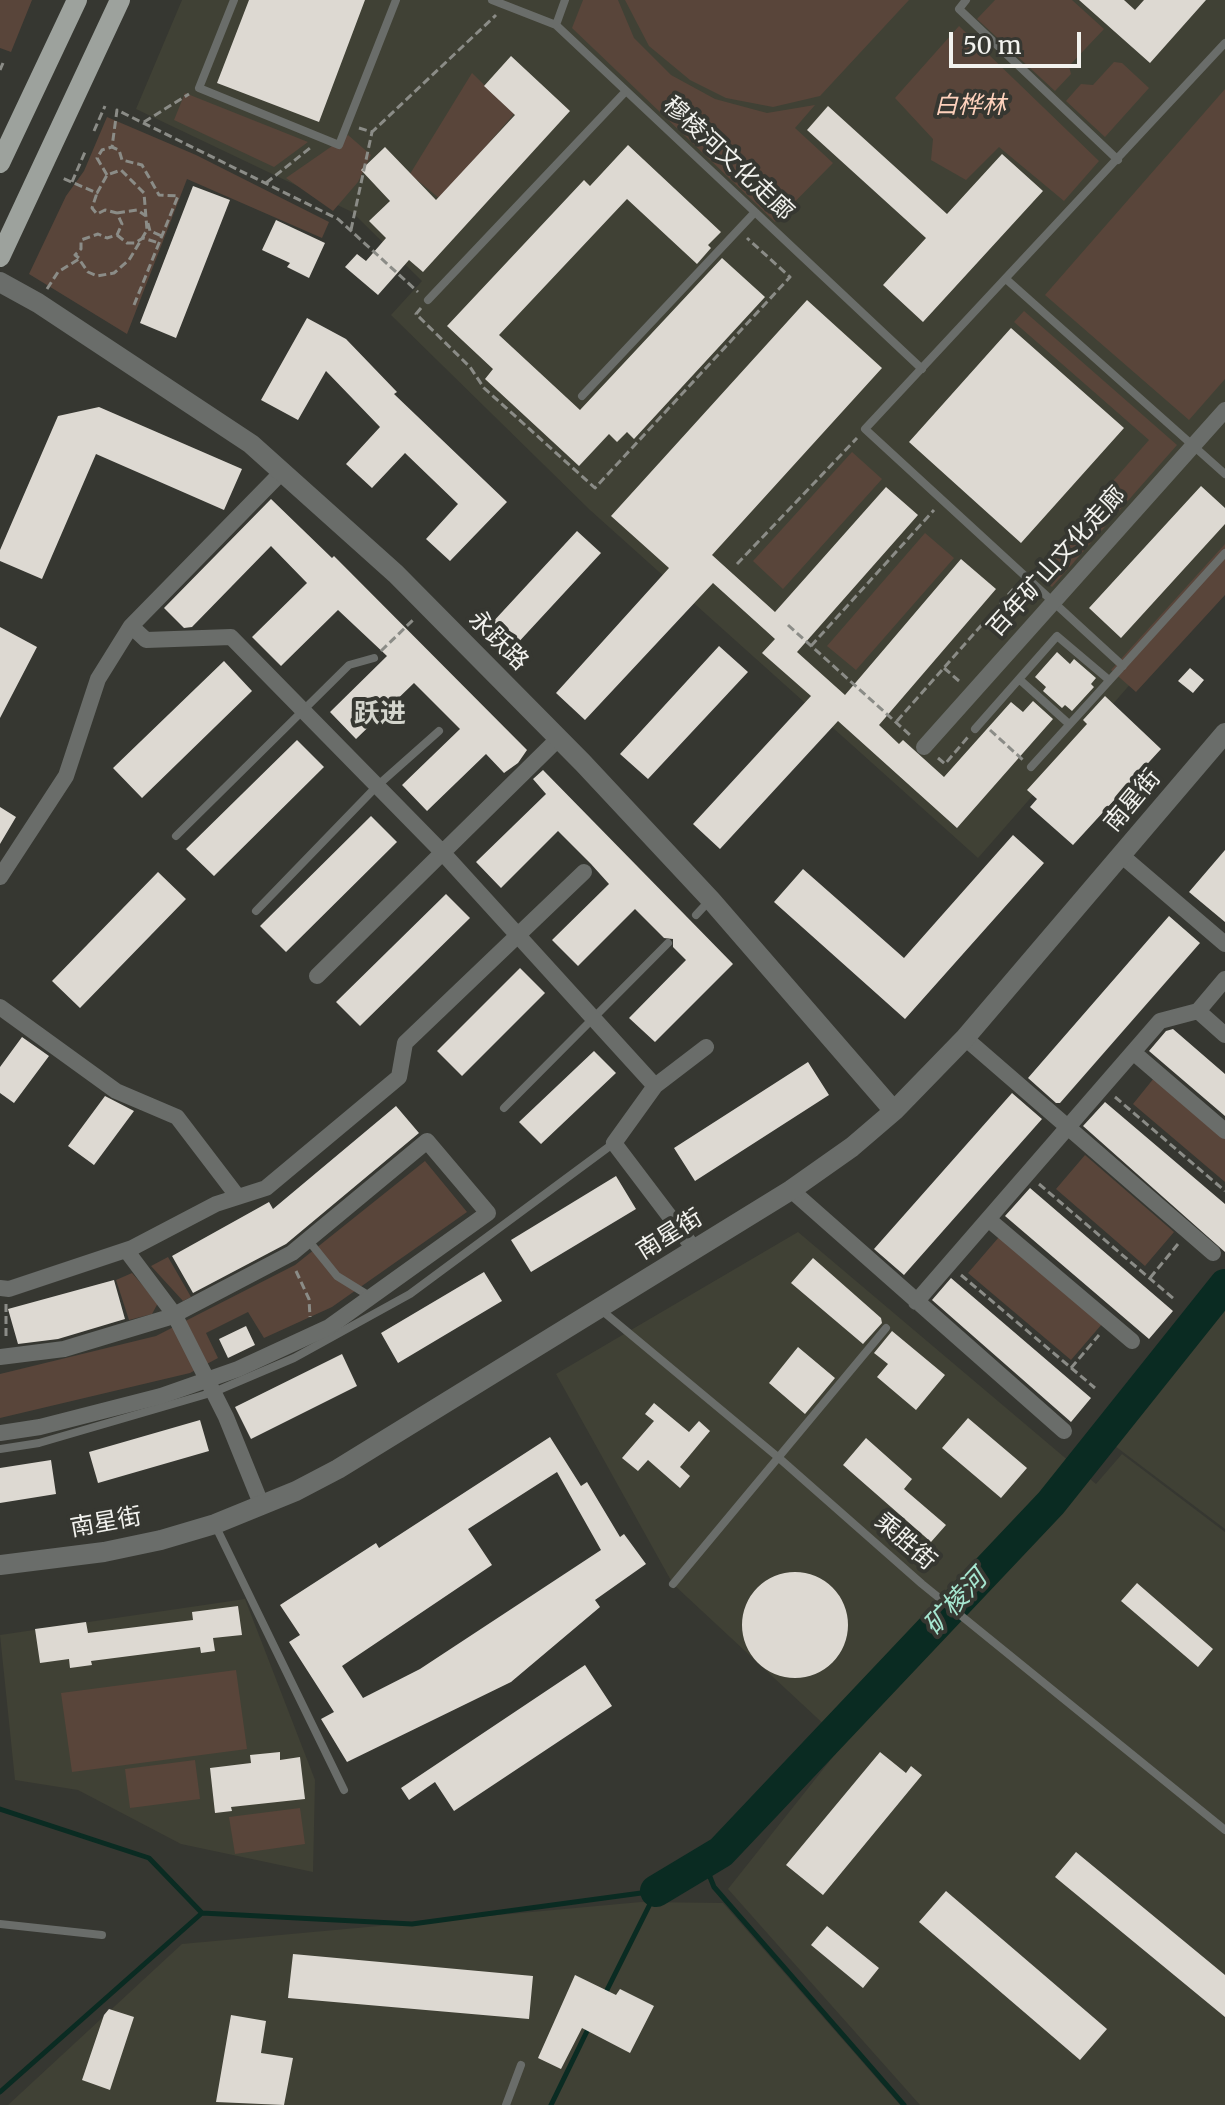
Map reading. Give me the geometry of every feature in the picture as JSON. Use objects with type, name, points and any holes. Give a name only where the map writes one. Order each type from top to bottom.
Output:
[{"type":"main road","points":[[0,163],[77,0]]},
{"type":"main road","points":[[0,257],[120,0]]},
{"type":"street","name":"永跃路","points":[[0,282],[38,303],[251,444],[427,606],[559,738],[711,900],[894,1111]]},
{"type":"street","name":"百年矿山文化走廊","points":[[924,747],[1225,410]]},
{"type":"street","points":[[0,877],[66,776],[98,679],[131,626],[282,472]]},
{"type":"street","points":[[131,626],[146,640],[231,637],[442,852],[655,1086]]},
{"type":"street","name":"南星街","points":[[0,1565],[104,1552],[215,1524],[262,1506],[338,1469],[791,1190],[852,1147],[894,1111],[965,1038],[1225,733]]},
{"type":"street","points":[[317,976],[559,738]]},
{"type":"street","points":[[1121,855],[1225,944]]},
{"type":"street","points":[[3,1294],[9,1289],[126,1250],[216,1204],[266,1188],[399,1077],[405,1043],[584,872]]},
{"type":"street","points":[[916,1302],[1160,1021],[1198,1011],[1225,979]]},
{"type":"street","points":[[0,1007],[116,1091],[153,1104],[177,1117],[238,1197]]},
{"type":"street","points":[[1198,1011],[1225,1035]]},
{"type":"street","points":[[965,1038],[1213,1253]]},
{"type":"street","points":[[695,1250],[614,1143],[655,1086],[706,1047]]},
{"type":"street","points":[[1133,1052],[1225,1131]]},
{"type":"street","points":[[0,1433],[55,1424],[211,1386],[329,1327],[487,1213],[427,1141],[292,1253],[174,1314],[64,1349],[3,1357]]},
{"type":"street","points":[[791,1190],[1064,1431]]},
{"type":"street","points":[[988,1219],[1132,1341]]},
{"type":"street","points":[[126,1250],[174,1314],[211,1386],[262,1506]]},
{"type":"lane","points":[[234,0],[199,88],[339,145],[396,0]]},
{"type":"lane","name":"穆棱河文化走廊","points":[[492,0],[556,25],[922,369]]},
{"type":"lane","points":[[556,25],[565,0]]},
{"type":"lane","points":[[966,0],[959,9],[1118,160]]},
{"type":"lane","points":[[1123,666],[865,429],[1225,43]]},
{"type":"lane","points":[[428,300],[626,91]]},
{"type":"lane","points":[[582,396],[755,212]]},
{"type":"lane","points":[[1006,279],[1225,474]]},
{"type":"lane","points":[[1031,767],[1225,553]]},
{"type":"lane","points":[[978,726],[1057,636],[1109,680]]},
{"type":"lane","points":[[176,836],[349,665],[374,658]]},
{"type":"lane","points":[[1019,679],[1069,724]]},
{"type":"lane","points":[[256,911],[377,786],[439,731]]},
{"type":"lane","points":[[696,915],[711,900]]},
{"type":"lane","points":[[504,1108],[668,943]]},
{"type":"lane","points":[[0,1449],[39,1443],[294,1358],[410,1294],[614,1143]]},
{"type":"lane","points":[[487,1213],[511,1219]]},
{"type":"lane","points":[[308,1240],[337,1276],[371,1297]]},
{"type":"lane","name":"乘胜街","points":[[600,1309],[779,1458],[922,1584],[1225,1830]]},
{"type":"lane","points":[[673,1584],[886,1328]]},
{"type":"lane","points":[[215,1524],[344,1790]]},
{"type":"lane","points":[[0,1924],[102,1935]]},
{"type":"lane","points":[[506,2105],[521,2065]]},
{"type":"path","points":[[351,231],[372,132],[506,5]]},
{"type":"path","points":[[142,123],[199,88]]},
{"type":"path","points":[[94,131],[105,106]]},
{"type":"path","points":[[112,147],[117,110],[338,219],[428,300]]},
{"type":"path","points":[[348,124],[372,132]]},
{"type":"path","points":[[266,183],[323,139]]},
{"type":"path","points":[[107,175],[101,171],[97,158],[102,150],[112,147],[119,150],[121,170]]},
{"type":"path","points":[[72,182],[85,152]]},
{"type":"path","points":[[122,160],[142,165],[159,195],[178,196],[134,305]]},
{"type":"path","points":[[121,170],[107,175],[92,208],[97,214],[105,210],[117,213],[137,210],[147,217]]},
{"type":"path","points":[[121,170],[144,193],[150,231],[162,236]]},
{"type":"path","points":[[62,178],[97,193]]},
{"type":"path","points":[[117,213],[122,224],[117,235],[107,238],[98,234],[81,240],[81,249],[75,255],[88,272],[97,276],[114,273],[129,260],[143,238],[147,217]]},
{"type":"path","points":[[117,235],[127,243],[143,238],[159,243]]},
{"type":"path","points":[[38,303],[58,272],[79,259]]},
{"type":"path","points":[[737,564],[865,429]]},
{"type":"path","points":[[811,646],[942,501]]},
{"type":"path","points":[[896,722],[1024,577]]},
{"type":"path","points":[[374,658],[427,606]]},
{"type":"path","points":[[788,625],[908,733]]},
{"type":"path","points":[[944,668],[956,678]]},
{"type":"path","points":[[978,726],[1031,767]]},
{"type":"path","points":[[945,764],[964,742]]},
{"type":"path","points":[[1103,1086],[1225,1191]]},
{"type":"path","points":[[1027,1174],[1174,1299]]},
{"type":"path","points":[[1149,1279],[1189,1232]]},
{"type":"path","points":[[292,1253],[299,1281],[309,1299],[310,1336]]},
{"type":"path","points":[[948,1265],[1095,1388]]},
{"type":"path","points":[[3,1294],[3,1357]]},
{"type":"path","points":[[1071,1368],[1110,1322]]},
{"type":"shaded area","points":[[182,0],[1225,0],[1225,576],[978,858],[590,510],[391,315],[422,281],[352,212],[136,109]]},
{"type":"shaded area","points":[[798,1232],[1096,1484],[1122,1454],[1225,1532],[1225,2105],[920,2105],[728,1889],[844,1743],[673,1584],[556,1374]]},
{"type":"shaded area","points":[[1225,1303],[1225,1529],[1107,1440]]},
{"type":"shaded area","points":[[245,1599],[315,1780],[313,1872],[181,1844],[78,1790],[15,1780],[0,1635]]},
{"type":"shaded area","points":[[641,1902],[723,1903],[900,2105],[8,2105],[182,1944]]},
{"type":"green space","points":[[0,0],[32,0],[11,52],[0,48]]},
{"type":"green space","points":[[583,0],[618,0],[634,38],[671,75],[715,99],[767,113],[815,105],[795,128],[833,163],[775,222],[572,28]]},
{"type":"green space","points":[[625,0],[909,0],[820,96],[773,107],[726,98],[690,80],[649,46]]},
{"type":"green space","points":[[995,0],[1072,0],[1104,29],[1069,66],[1071,74],[1055,91],[977,19]]},
{"type":"green space","name":"白桦林","points":[[959,26],[1099,161],[1064,201],[999,147],[966,180],[931,160],[933,139],[895,98]]},
{"type":"green space","points":[[1114,62],[1122,63],[1149,88],[1105,137],[1066,101],[1081,84],[1093,85]]},
{"type":"green space","points":[[472,73],[514,114],[440,199],[410,174]]},
{"type":"green space","points":[[1225,89],[1225,379],[1189,420],[1045,295]]},
{"type":"green space","points":[[185,93],[308,142],[274,167],[174,120]]},
{"type":"green space","points":[[107,117],[196,155],[329,222],[322,238],[187,179],[127,334],[29,274],[66,196],[84,171]]},
{"type":"green space","points":[[348,135],[371,155],[358,182],[333,211],[286,178]]},
{"type":"green space","points":[[1024,311],[1177,445],[1052,587],[1034,571],[1149,440],[1014,322]]},
{"type":"green space","points":[[852,452],[882,479],[783,589],[753,561]]},
{"type":"green space","points":[[925,533],[954,558],[856,670],[827,646]]},
{"type":"green space","points":[[1225,544],[1225,595],[1136,692],[1111,670]]},
{"type":"green space","points":[[1154,1078],[1225,1138],[1225,1182],[1133,1104]]},
{"type":"green space","points":[[1085,1155],[1174,1232],[1145,1266],[1056,1189]]},
{"type":"green space","points":[[425,1161],[467,1212],[332,1307],[264,1338],[248,1312],[206,1333],[218,1358],[190,1373],[0,1418],[0,1374],[156,1336],[295,1265]]},
{"type":"green space","points":[[999,1237],[1102,1324],[1071,1360],[968,1273]]},
{"type":"green space","points":[[168,1257],[191,1297],[183,1301],[151,1266]]},
{"type":"green space","points":[[132,1273],[158,1303],[152,1314],[129,1320],[116,1280]]},
{"type":"green space","points":[[236,1670],[247,1749],[72,1772],[61,1693]]},
{"type":"green space","points":[[195,1760],[200,1799],[130,1808],[125,1769]]},
{"type":"green space","points":[[300,1808],[305,1844],[235,1854],[229,1817]]},
{"type":"building","points":[[249,0],[365,0],[319,122],[217,83]]},
{"type":"building","points":[[1079,0],[1124,0],[1135,10],[1144,0],[1206,0],[1150,63]]},
{"type":"building","points":[[511,56],[570,111],[423,272],[409,260],[378,295],[345,267],[357,254],[366,261],[386,238],[369,221],[390,201],[361,170],[385,147],[436,200],[515,115],[484,86]]},
{"type":"building","points":[[828,106],[947,214],[1002,154],[1043,191],[923,322],[883,285],[926,238],[807,130]]},
{"type":"building","points":[[628,145],[721,232],[708,245],[711,248],[697,264],[627,199],[499,335],[580,410],[722,258],[765,297],[634,439],[627,432],[617,442],[609,434],[579,466],[485,379],[493,369],[447,326],[584,180],[590,186]]},
{"type":"building","points":[[193,186],[230,200],[176,338],[140,323]]},
{"type":"building","points":[[276,220],[325,243],[309,278],[287,267],[290,263],[262,250]]},
{"type":"building","points":[[807,300],[882,368],[712,555],[775,612],[886,487],[918,515],[797,652],[845,695],[961,559],[996,589],[879,725],[899,744],[903,740],[944,777],[1011,702],[1023,712],[1033,701],[1053,719],[957,828],[838,721],[720,849],[693,824],[811,696],[762,653],[775,639],[713,583],[585,720],[556,693],[669,568],[611,516]]},
{"type":"building","points":[[307,318],[346,339],[397,392],[394,394],[507,502],[450,561],[426,539],[458,504],[405,453],[372,488],[346,464],[380,427],[326,371],[298,420],[261,400]]},
{"type":"building","points":[[1011,328],[1124,428],[1021,543],[909,442]]},
{"type":"building","points":[[99,407],[242,469],[224,510],[96,454],[42,579],[0,561],[0,550],[58,416]]},
{"type":"building","points":[[1201,486],[1225,508],[1225,524],[1121,638],[1089,608]]},
{"type":"building","points":[[271,499],[332,558],[334,556],[527,750],[518,763],[504,773],[486,754],[427,811],[402,785],[460,729],[414,683],[356,739],[330,712],[387,656],[338,610],[281,666],[252,637],[307,583],[271,546],[192,627],[184,628],[164,608]]},
{"type":"building","points":[[577,531],[601,553],[515,646],[491,624]]},
{"type":"building","points":[[0,627],[37,647],[0,718]]},
{"type":"building","points":[[719,646],[748,672],[648,779],[620,754]]},
{"type":"building","points":[[1057,652],[1070,664],[1074,659],[1096,678],[1091,684],[1094,687],[1072,711],[1065,705],[1062,708],[1043,691],[1046,687],[1035,677]]},
{"type":"building","points":[[224,661],[252,691],[142,798],[113,768]]},
{"type":"building","points":[[1190,668],[1204,680],[1193,693],[1178,681]]},
{"type":"building","points":[[1105,696],[1161,749],[1073,845],[1030,807],[1037,799],[1027,790],[1087,724],[1083,720]]},
{"type":"building","points":[[297,740],[324,767],[214,876],[186,849]]},
{"type":"building","points":[[543,770],[733,964],[655,1042],[629,1018],[686,960],[673,947],[673,939],[664,938],[635,909],[578,966],[552,940],[609,884],[591,864],[558,831],[501,888],[476,862],[546,794],[533,779]]},
{"type":"building","points":[[0,807],[16,817],[0,844]]},
{"type":"building","points":[[371,816],[397,842],[286,952],[260,926]]},
{"type":"building","points":[[1013,835],[1044,863],[905,1019],[774,902],[803,869],[904,958]]},
{"type":"building","points":[[1225,850],[1225,922],[1189,892]]},
{"type":"building","points":[[158,872],[186,899],[80,1008],[52,981]]},
{"type":"building","points":[[446,894],[470,918],[360,1026],[336,1002]]},
{"type":"building","points":[[1169,916],[1200,943],[1060,1103],[1056,1103],[1028,1078]]},
{"type":"building","points":[[520,968],[545,993],[462,1076],[437,1051]]},
{"type":"building","points":[[1173,1029],[1225,1074],[1225,1116],[1149,1051],[1166,1031]]},
{"type":"building","points":[[22,1037],[49,1056],[14,1103],[0,1093],[0,1067]]},
{"type":"building","points":[[594,1051],[616,1073],[541,1144],[519,1122]]},
{"type":"building","points":[[808,1062],[829,1095],[695,1181],[674,1148]]},
{"type":"building","points":[[1012,1093],[1042,1119],[904,1275],[874,1249]]},
{"type":"building","points":[[105,1096],[134,1111],[94,1165],[68,1146]]},
{"type":"building","points":[[1105,1102],[1225,1204],[1225,1252],[1083,1126]]},
{"type":"building","points":[[396,1106],[419,1133],[286,1244],[193,1293],[172,1256],[269,1202],[273,1209]]},
{"type":"building","points":[[616,1176],[636,1209],[531,1272],[511,1240]]},
{"type":"building","points":[[1030,1188],[1173,1311],[1149,1339],[1005,1216]]},
{"type":"building","points":[[813,1258],[881,1318],[882,1323],[863,1344],[791,1283]]},
{"type":"building","points":[[484,1272],[502,1301],[398,1363],[381,1333]]},
{"type":"building","points":[[951,1278],[1091,1398],[1071,1422],[932,1300]]},
{"type":"building","points":[[114,1280],[125,1319],[58,1339],[18,1344],[8,1309]]},
{"type":"building","points":[[246,1326],[255,1345],[228,1358],[219,1339]]},
{"type":"building","points":[[892,1331],[945,1375],[916,1410],[877,1377],[888,1364],[874,1353]]},
{"type":"building","points":[[798,1347],[835,1378],[805,1414],[769,1383]]},
{"type":"building","points":[[342,1354],[357,1386],[251,1439],[235,1407]]},
{"type":"building","points":[[654,1403],[689,1432],[699,1421],[710,1431],[680,1467],[690,1476],[680,1488],[648,1460],[638,1471],[622,1458],[654,1421],[645,1414]]},
{"type":"building","points":[[968,1418],[1027,1468],[1001,1498],[942,1448]]},
{"type":"building","points":[[200,1420],[209,1451],[98,1483],[89,1452]]},
{"type":"building","points":[[550,1437],[581,1486],[587,1482],[620,1537],[624,1534],[646,1564],[595,1600],[600,1607],[511,1682],[347,1762],[321,1719],[334,1712],[289,1642],[300,1635],[280,1605],[376,1543],[379,1548]],"holes":[[[557,1472],[601,1550],[420,1669],[363,1698],[342,1666],[492,1565],[468,1529]]]},
{"type":"building","points":[[866,1438],[912,1479],[904,1489],[946,1525],[931,1542],[843,1465]]},
{"type":"building","points":[[51,1460],[56,1494],[0,1503],[0,1468]]},
{"type":"building","points":[[795,1572],[815,1576],[832,1588],[844,1605],[848,1625],[844,1645],[832,1662],[815,1674],[795,1678],[775,1674],[758,1662],[746,1645],[742,1625],[746,1605],[758,1588],[775,1576]]},
{"type":"building","points":[[1137,1583],[1213,1649],[1198,1667],[1121,1601]]},
{"type":"building","points":[[238,1606],[242,1635],[213,1638],[215,1651],[201,1653],[200,1647],[91,1661],[92,1665],[70,1668],[69,1659],[40,1663],[35,1629],[86,1622],[88,1633],[193,1620],[192,1612]]},
{"type":"building","points":[[585,1665],[612,1706],[454,1811],[435,1782],[409,1800],[401,1788]]},
{"type":"building","points":[[280,1752],[280,1760],[300,1757],[305,1799],[231,1807],[232,1811],[215,1813],[210,1768],[251,1763],[250,1755]]},
{"type":"building","points":[[880,1752],[906,1773],[911,1766],[922,1775],[823,1895],[786,1865]]},
{"type":"building","points":[[1076,1852],[1225,1975],[1225,2017],[1055,1877]]},
{"type":"building","points":[[946,1891],[1107,2029],[1080,2060],[919,1922]]},
{"type":"building","points":[[827,1926],[879,1968],[863,1988],[811,1945]]},
{"type":"building","points":[[293,1954],[533,1976],[529,2019],[288,1998]]},
{"type":"building","points":[[575,1975],[616,1995],[620,1989],[654,2006],[630,2053],[582,2028],[561,2069],[538,2058]]},
{"type":"building","points":[[109,2009],[134,2017],[110,2090],[82,2080],[104,2015]]},
{"type":"building","points":[[231,2015],[266,2021],[261,2053],[293,2058],[284,2105],[216,2102]]},
{"type":"waterway","name":"矿棱河","points":[[656,1891],[721,1852],[1051,1503],[1225,1285]]},
{"type":"waterway","points":[[0,1809],[149,1858],[202,1913]]},
{"type":"waterway","points":[[704,1862],[714,1887],[904,2105]]},
{"type":"waterway","points":[[0,2092],[202,1913],[412,1924],[656,1891]]},
{"type":"waterway","points":[[605,1994],[656,1892]]},
{"type":"waterway","points":[[551,2105],[590,2025]]},
{"type":"district","name":"跃进","points":[[380,715]]}]
